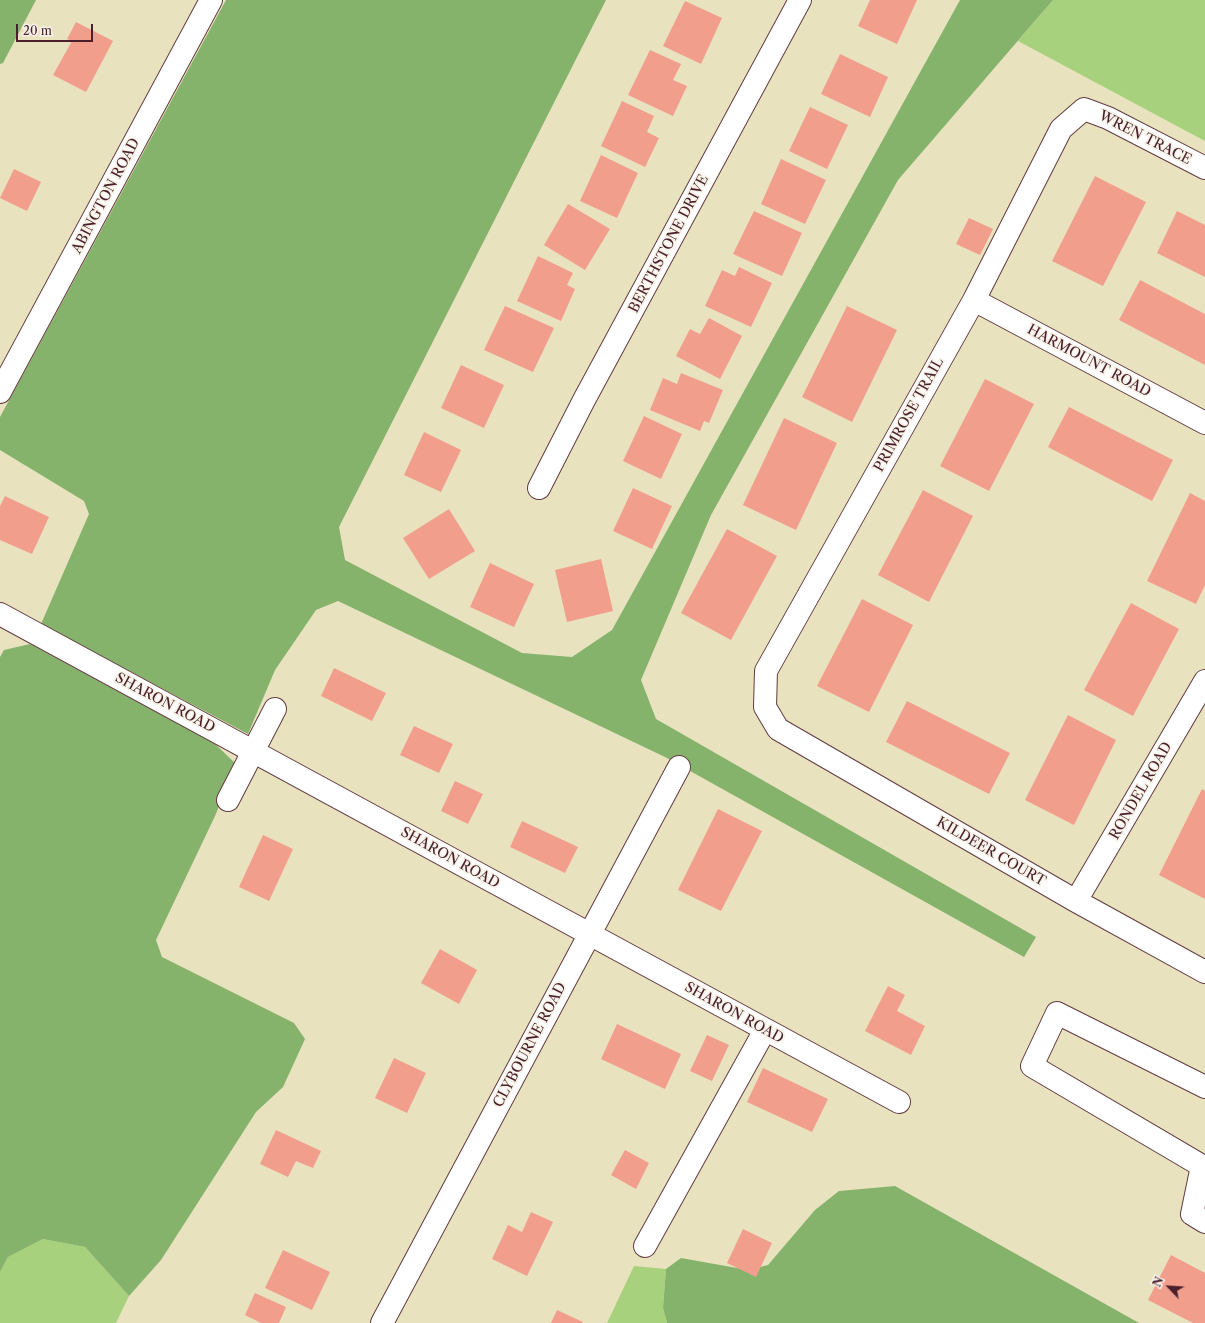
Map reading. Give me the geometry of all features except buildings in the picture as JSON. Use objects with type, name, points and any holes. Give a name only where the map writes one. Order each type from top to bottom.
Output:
[{"type":"street","name":"ABINGTON ROAD","points":[[0,392],[211,0]]},
{"type":"street","name":"BERTHSTONE DRIVE","points":[[539,488],[588,393],[800,0]]},
{"type":"street","name":"WREN TRACE","points":[[1084,108],[1108,118],[1205,168]]},
{"type":"street","name":"PRIMROSE TRAIL","points":[[778,729],[765,708],[766,671],[974,300],[1061,129],[1084,108]]},
{"type":"street","name":"HARMOUNT ROAD","points":[[974,300],[1205,423]]},
{"type":"street","name":"SHARON ROAD","points":[[0,614],[254,750],[899,1102]]},
{"type":"street","name":"RONDEL ROAD","points":[[1076,901],[1205,681]]},
{"type":"street","points":[[228,800],[275,709]]},
{"type":"street","name":"KILDEER COURT","points":[[778,729],[1076,901],[1205,972]]},
{"type":"street","name":"CLYBOURNE ROAD","points":[[382,1323],[679,767]]},
{"type":"street","points":[[1205,1087],[1057,1013],[1032,1066],[1202,1166],[1192,1214],[1205,1222]]},
{"type":"street","points":[[644,1246],[765,1030]]},
{"type":"green space","points":[[0,0],[36,0],[3,63],[0,64]]},
{"type":"green space","points":[[226,0],[606,0],[339,527],[345,560],[522,653],[572,657],[612,630],[960,0],[1053,0],[898,180],[711,515],[641,680],[656,719],[1036,937],[1024,957],[665,757],[338,601],[316,610],[275,670],[248,734],[41,624],[89,514],[84,501],[0,450],[0,417]]},
{"type":"green space","points":[[1053,0],[1205,0],[1205,141],[1018,41]]},
{"type":"green space","points":[[30,644],[215,744],[236,764],[215,816],[156,940],[162,957],[294,1023],[305,1039],[283,1087],[256,1112],[161,1260],[129,1296],[85,1247],[43,1239],[8,1257],[0,1272],[0,657],[4,650]]},
{"type":"green space","points":[[895,1186],[1139,1323],[667,1323],[663,1308],[666,1269],[681,1258],[748,1270],[768,1265],[815,1210],[839,1191]]},
{"type":"green space","points":[[43,1239],[85,1247],[129,1296],[116,1323],[0,1323],[0,1272],[8,1257]]},
{"type":"green space","points":[[634,1266],[666,1269],[663,1308],[667,1323],[607,1323]]}]
